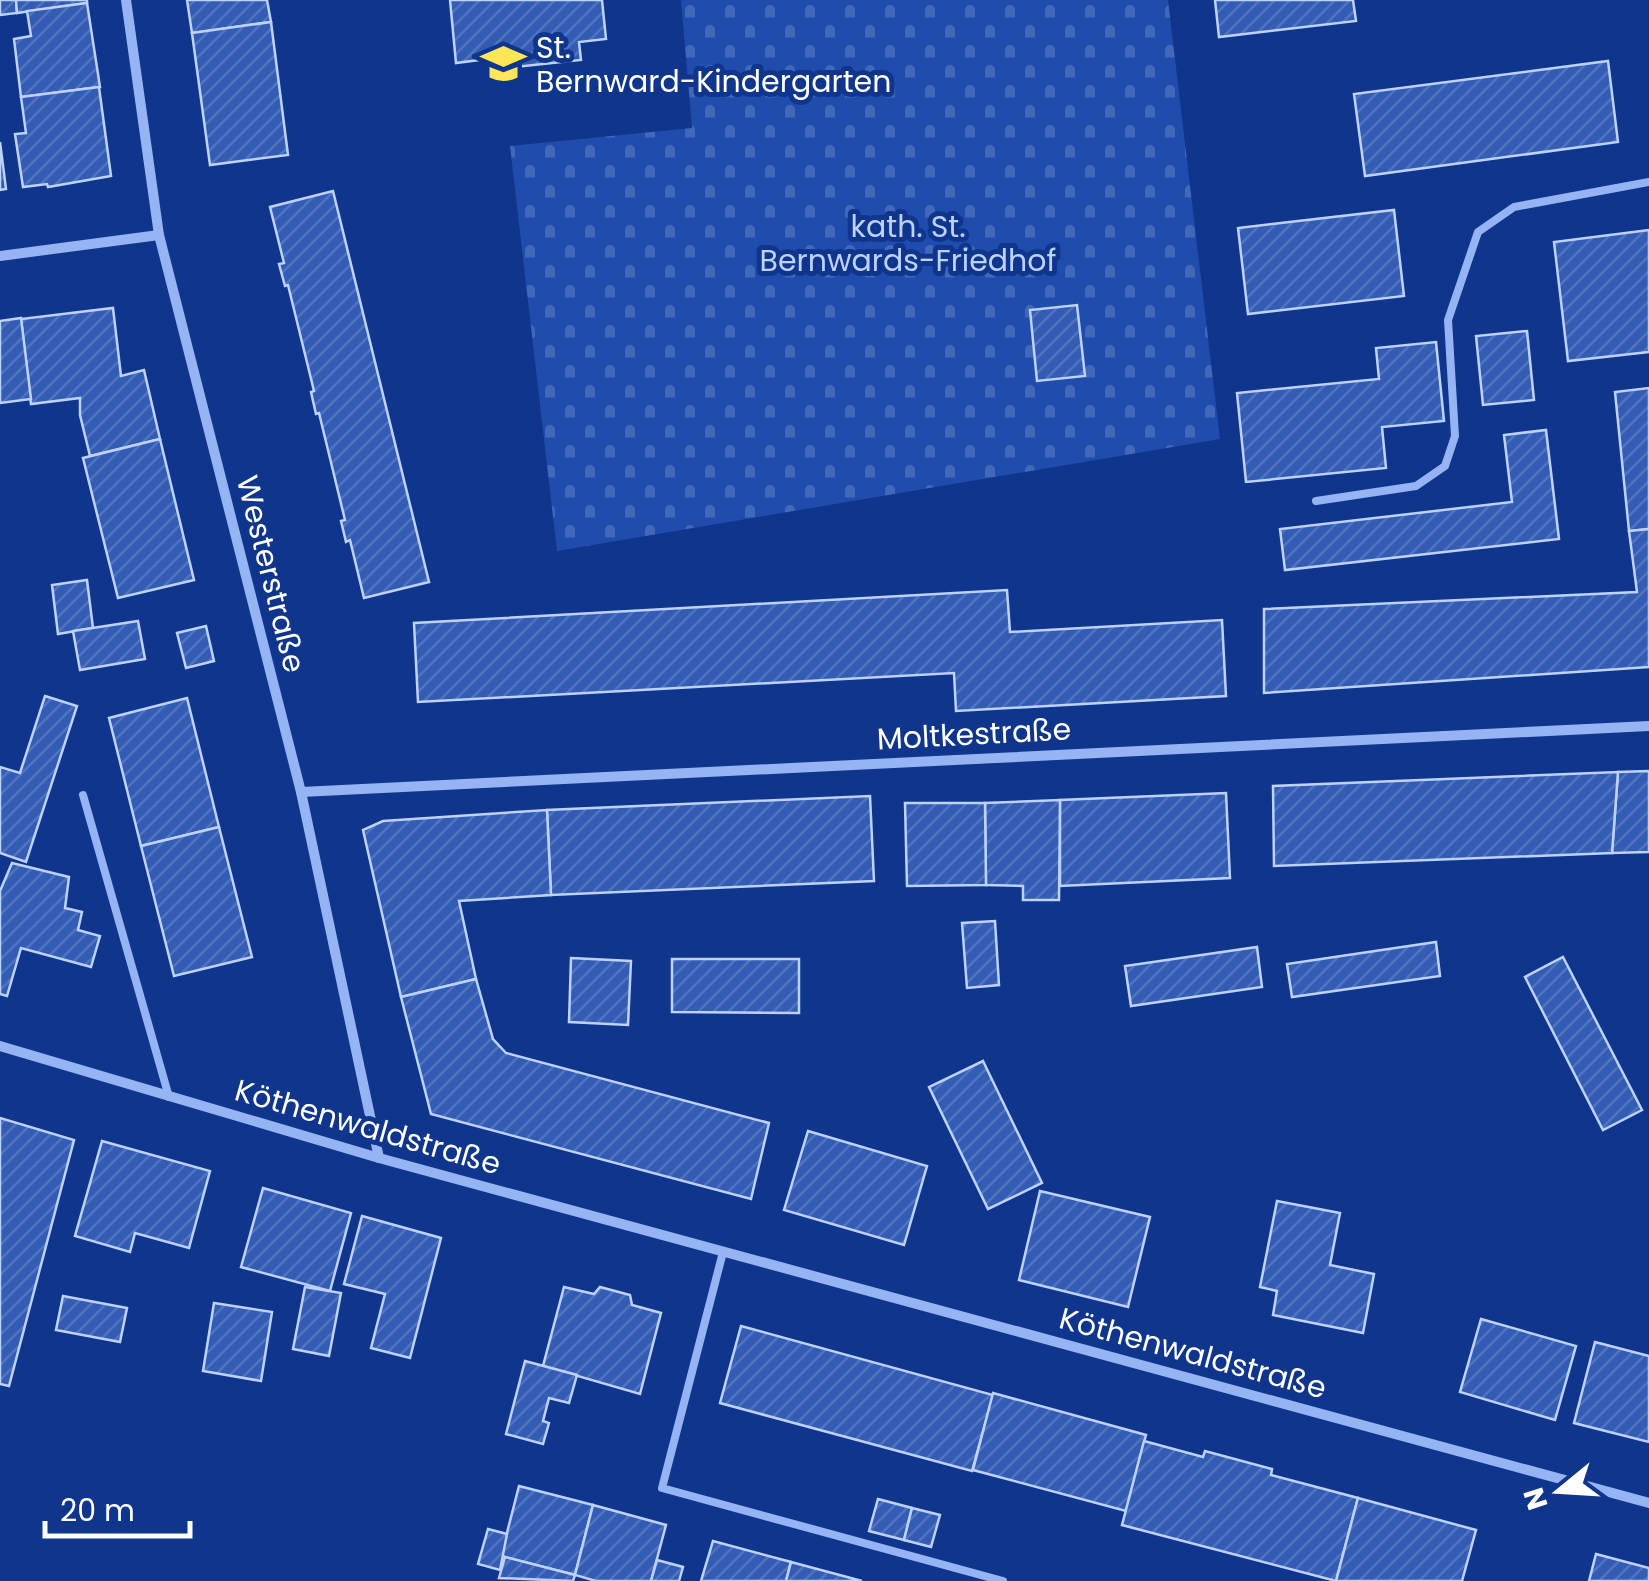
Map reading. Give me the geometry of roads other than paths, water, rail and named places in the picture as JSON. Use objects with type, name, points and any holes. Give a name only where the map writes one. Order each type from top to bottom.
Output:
[{"type":"street","name":"Westerstraße","points":[[126,0],[158,235],[301,792],[379,1158]]},
{"type":"street","points":[[0,256],[158,235]]},
{"type":"street","name":"Moltkestraße","points":[[301,792],[1649,726]]},
{"type":"street","name":"Köthenwaldstraße","points":[[0,1046],[379,1158],[1649,1503]]},
{"type":"lane","points":[[1316,501],[1416,486],[1445,466],[1455,436],[1448,320],[1478,232],[1514,207],[1649,182]]},
{"type":"lane","points":[[83,795],[169,1097]]},
{"type":"lane","points":[[723,1252],[662,1488],[1003,1581]]},
{"type":"place","name":"St. Bernward-Kindergarten","points":[[503,64]]},
{"type":"park label","name":"kath. St. Bernwards-Friedhof","points":[[908,243]]}]
